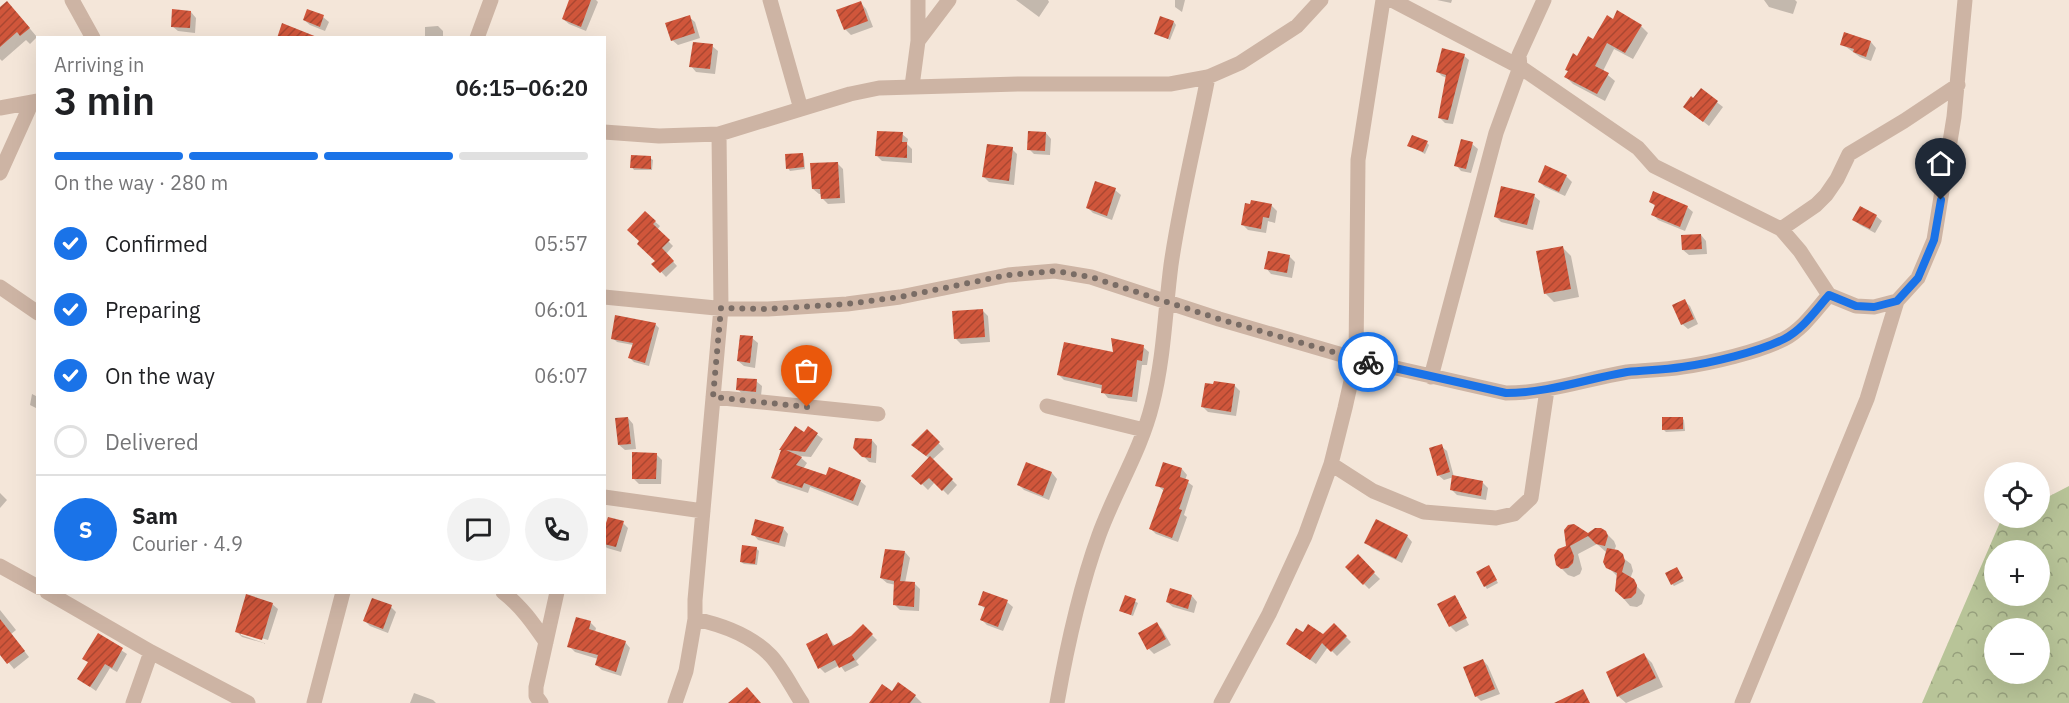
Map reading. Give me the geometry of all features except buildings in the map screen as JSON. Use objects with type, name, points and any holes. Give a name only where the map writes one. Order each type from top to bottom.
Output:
[{"type":"street","points":[[72,0],[92,36]]},
{"type":"street","points":[[478,36],[491,0]]},
{"type":"street","points":[[770,0],[801,109]]},
{"type":"street","points":[[912,86],[918,41],[918,0]]},
{"type":"street","points":[[918,41],[949,0]]},
{"type":"street","points":[[1221,703],[1269,614],[1296,556],[1331,464],[1356,359],[1358,160],[1383,0]]},
{"type":"street","points":[[1392,0],[1521,67],[1638,148],[1653,166],[1781,229],[1800,252],[1829,295],[1856,306],[1874,307],[1897,301]]},
{"type":"street","points":[[1431,377],[1496,133],[1521,67],[1519,55],[1544,0]]},
{"type":"street","points":[[1742,703],[1867,399],[1897,301],[1918,278],[1934,240],[1958,85],[1965,0]]},
{"type":"street","points":[[606,132],[659,136],[719,134],[850,94],[879,88],[1018,84],[1130,86],[1170,84],[1208,77],[1240,63],[1296,26],[1318,1]]},
{"type":"street","points":[[1057,703],[1067,643],[1081,589],[1099,534],[1153,404],[1172,262],[1208,77]]},
{"type":"street","points":[[1781,229],[1816,206],[1826,195],[1849,154],[1958,85]]},
{"type":"street","points":[[0,108],[35,102]]},
{"type":"street","points":[[0,173],[35,102]]},
{"type":"street","points":[[675,703],[686,670],[695,619],[721,308],[719,134]]},
{"type":"street","points":[[606,297],[721,308],[768,309],[847,304],[900,297],[1008,275],[1055,271],[1091,277],[1356,359],[1506,393],[1547,390],[1625,373],[1704,363],[1749,351],[1783,339],[1802,327],[1829,295]]},
{"type":"street","points":[[0,287],[36,312]]},
{"type":"street","points":[[1331,464],[1372,491],[1424,512],[1496,518],[1514,514],[1531,498],[1547,390]]},
{"type":"street","points":[[713,397],[878,414]]},
{"type":"street","points":[[1047,406],[1144,430]]},
{"type":"street","points":[[606,498],[703,511]]},
{"type":"street","points":[[0,566],[36,586]]},
{"type":"street","points":[[50,594],[151,652],[248,703]]},
{"type":"street","points":[[314,703],[343,594]]},
{"type":"street","points":[[505,594],[529,617],[546,642]]},
{"type":"street","points":[[541,703],[536,696],[536,687],[557,594]]},
{"type":"street","points":[[695,619],[718,624],[742,635],[770,656],[802,703]]},
{"type":"street","points":[[133,703],[151,652]]},
{"type":"green space","points":[[2069,486],[2069,703],[1922,703],[1984,559],[1984,606],[2050,606],[2050,540],[1992,540],[1998,528],[2050,528],[2050,496]]},
{"type":"way so far","points":[[807,407],[713,397],[721,308],[768,309],[847,304],[900,297],[1008,275],[1055,271],[1091,277],[1219,319],[1368,362]]},
{"type":"route","points":[[1368,362],[1506,393],[1523,393],[1643,370],[1704,363],[1749,351],[1783,339],[1802,327],[1829,295],[1856,306],[1874,307],[1897,301],[1918,278],[1934,240],[1941,200]]}]
